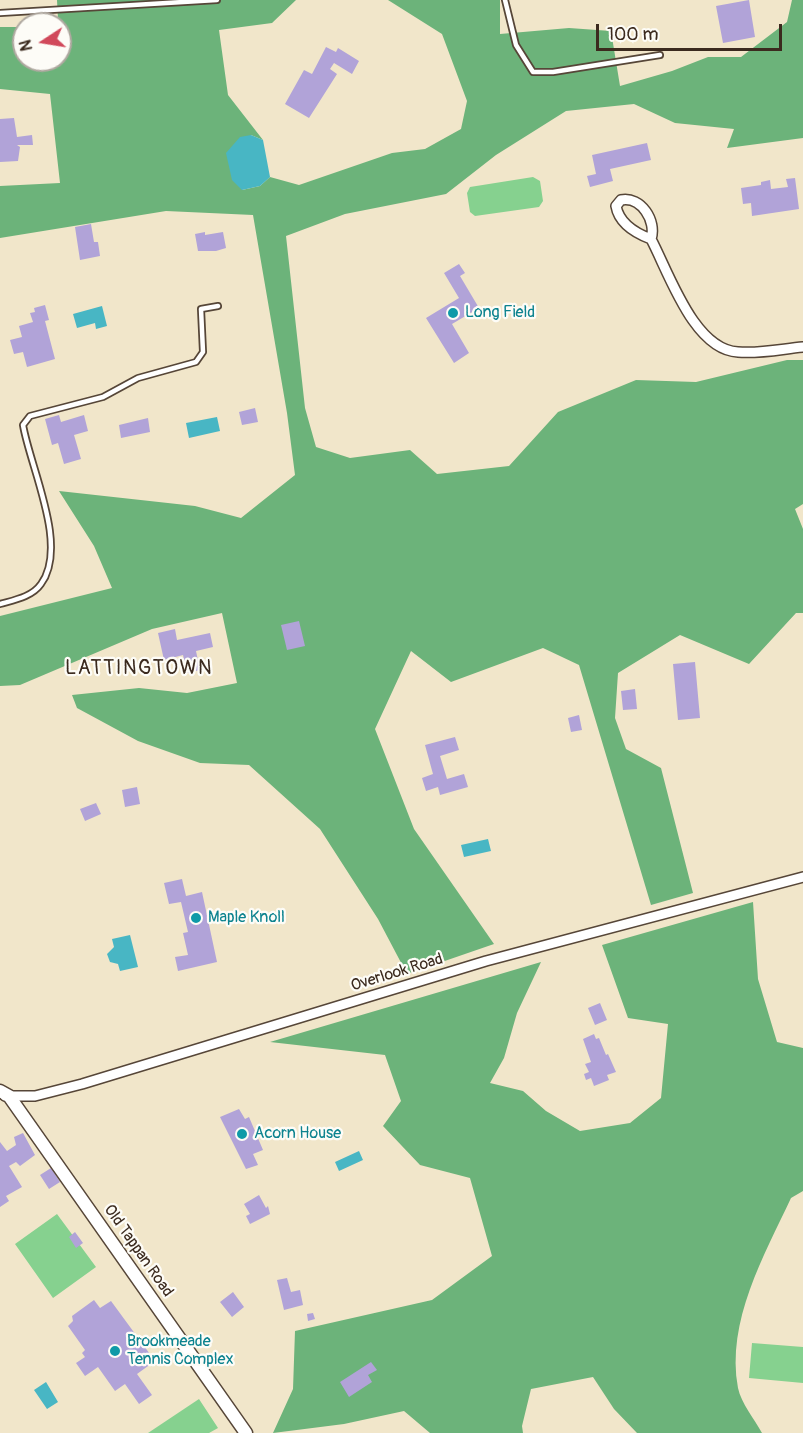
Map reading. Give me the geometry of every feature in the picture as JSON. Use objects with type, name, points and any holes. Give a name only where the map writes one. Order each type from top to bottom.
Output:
[{"type":"street","points":[[651,239],[636,232],[618,214],[616,206],[621,200],[629,198],[644,210],[652,226],[651,239],[690,316],[704,336],[723,349],[737,352],[803,347]]},
{"type":"street","name":"Overlook Road","points":[[3,1094],[35,1096],[82,1084],[486,961],[803,877]]},
{"type":"street","name":"Old Tappan Road","points":[[3,1094],[246,1433]]},
{"type":"lane","points":[[0,13],[217,0]]},
{"type":"lane","points":[[505,0],[516,45],[532,72],[553,72],[660,55]]},
{"type":"lane","points":[[0,604],[25,597],[41,585],[50,566],[51,539],[23,425],[30,416],[103,398],[138,378],[196,362],[203,352],[201,309],[218,306]]},
{"type":"green space","points":[[57,0],[296,0],[272,23],[219,30],[228,95],[263,140],[251,135],[242,190],[260,186],[270,177],[299,185],[392,153],[425,149],[461,129],[467,101],[442,34],[388,0],[500,0],[500,34],[569,28],[611,31],[620,86],[672,71],[708,57],[741,57],[787,22],[792,0],[803,0],[803,138],[727,148],[734,129],[675,123],[634,104],[566,111],[496,155],[446,194],[345,214],[286,236],[305,408],[316,447],[350,458],[410,450],[437,474],[509,466],[558,412],[636,380],[696,382],[787,360],[803,360],[803,504],[795,509],[803,529],[803,613],[796,613],[749,664],[680,635],[618,673],[615,718],[626,749],[661,768],[693,893],[651,905],[579,665],[543,648],[451,682],[411,651],[375,729],[414,829],[494,944],[407,974],[378,919],[320,829],[249,765],[200,763],[138,741],[77,708],[72,695],[139,688],[187,693],[237,683],[222,613],[152,629],[20,685],[0,686],[0,616],[112,588],[94,546],[59,491],[195,506],[241,518],[295,475],[287,413],[253,215],[166,211],[0,238],[0,186],[60,183],[50,94],[0,89],[0,27],[12,27],[12,72],[72,72],[72,12],[58,12]]},
{"type":"green space","points":[[533,177],[540,181],[543,201],[539,207],[475,216],[470,212],[467,193],[470,187]]},
{"type":"green space","points":[[753,902],[758,979],[777,1042],[803,1048],[803,1191],[791,1198],[759,1266],[742,1314],[737,1338],[738,1388],[745,1405],[762,1433],[637,1433],[614,1409],[593,1377],[531,1389],[522,1426],[523,1433],[430,1433],[404,1411],[344,1424],[273,1433],[293,1389],[295,1331],[432,1300],[492,1256],[470,1178],[420,1165],[383,1126],[401,1101],[385,1055],[270,1042],[541,962],[517,1013],[504,1058],[490,1083],[523,1091],[546,1111],[580,1131],[630,1123],[661,1098],[668,1024],[628,1018],[602,945]]},
{"type":"green space","points":[[57,1214],[96,1267],[53,1298],[15,1244]]},
{"type":"green space","points":[[752,1343],[803,1347],[803,1383],[749,1378]]},
{"type":"green space","points":[[199,1399],[218,1428],[209,1433],[148,1433]]},
{"type":"water","points":[[251,135],[263,140],[270,177],[260,186],[242,190],[232,180],[226,153],[240,137]]},
{"type":"water","points":[[102,306],[107,326],[96,329],[95,323],[77,328],[73,314]]},
{"type":"water","points":[[217,417],[220,431],[189,438],[186,423]]},
{"type":"water","points":[[488,839],[491,851],[464,857],[461,845]]},
{"type":"water","points":[[130,935],[138,967],[120,971],[118,964],[110,962],[107,954],[114,947],[112,939]]},
{"type":"water","points":[[359,1151],[363,1160],[339,1171],[335,1162]]},
{"type":"water","points":[[46,1382],[58,1402],[47,1409],[34,1390]]},
{"type":"building","points":[[749,0],[755,37],[723,43],[716,6]]},
{"type":"building","points":[[326,47],[336,52],[338,48],[359,61],[352,74],[334,63],[330,69],[337,74],[309,118],[285,104],[304,70],[312,74]]},
{"type":"building","points":[[14,118],[17,137],[32,135],[33,145],[17,145],[20,147],[18,161],[0,162],[0,119]]},
{"type":"building","points":[[647,143],[651,160],[610,169],[613,181],[590,187],[587,176],[596,174],[592,155]]},
{"type":"building","points":[[795,178],[799,209],[752,216],[751,203],[743,204],[741,188],[761,185],[761,182],[770,180],[771,189],[788,187],[786,179]]},
{"type":"building","points":[[91,224],[94,242],[98,242],[100,256],[80,260],[75,227]]},
{"type":"building","points":[[205,232],[205,235],[223,232],[226,248],[216,251],[198,251],[195,234]]},
{"type":"building","name":"Long Field","points":[[459,264],[465,273],[460,276],[479,308],[452,324],[469,353],[454,363],[426,318],[459,298],[444,273]]},
{"type":"building","points":[[45,305],[49,320],[45,321],[55,359],[27,367],[23,352],[14,354],[10,340],[22,337],[19,326],[33,322],[30,313],[35,312],[34,308]]},
{"type":"building","points":[[255,408],[258,422],[242,425],[239,412]]},
{"type":"building","points":[[59,415],[61,422],[84,415],[88,431],[74,435],[81,459],[64,464],[58,443],[52,445],[45,419]]},
{"type":"building","points":[[148,418],[150,432],[121,438],[119,425]]},
{"type":"building","points":[[299,621],[305,646],[287,650],[281,625]]},
{"type":"building","points":[[175,629],[177,640],[210,633],[213,647],[196,651],[200,670],[187,673],[183,655],[164,660],[158,633]]},
{"type":"building","points":[[695,662],[700,718],[678,720],[673,664]]},
{"type":"building","points":[[635,689],[637,709],[623,710],[621,691]]},
{"type":"building","points":[[579,715],[582,730],[571,732],[568,718]]},
{"type":"building","points":[[455,737],[459,750],[440,756],[447,779],[464,774],[468,787],[440,795],[438,787],[426,791],[422,778],[433,774],[425,745]]},
{"type":"building","points":[[137,787],[140,804],[125,807],[122,790]]},
{"type":"building","points":[[96,803],[101,814],[85,821],[80,809]]},
{"type":"building","name":"Maple Knoll","points":[[182,879],[186,896],[202,892],[217,962],[178,971],[175,957],[188,955],[183,933],[188,932],[181,902],[169,904],[164,883]]},
{"type":"building","points":[[600,1003],[607,1020],[595,1025],[588,1008]]},
{"type":"building","points":[[594,1034],[596,1039],[599,1038],[616,1072],[607,1075],[609,1080],[594,1086],[591,1078],[586,1080],[584,1074],[589,1072],[585,1064],[591,1062],[583,1039]]},
{"type":"building","name":"Acorn House","points":[[239,1109],[245,1119],[249,1117],[263,1150],[253,1154],[258,1165],[246,1169],[220,1117]]},
{"type":"building","points":[[23,1133],[35,1155],[20,1166],[16,1162],[9,1166],[22,1187],[6,1196],[9,1201],[0,1207],[0,1142],[7,1151],[16,1145],[14,1137]]},
{"type":"building","points":[[51,1168],[60,1182],[49,1189],[40,1175]]},
{"type":"building","points":[[259,1195],[266,1208],[268,1206],[270,1214],[250,1224],[246,1216],[250,1214],[244,1204]]},
{"type":"building","points":[[75,1232],[83,1243],[76,1248],[69,1237]]},
{"type":"building","points":[[287,1278],[291,1292],[300,1290],[303,1305],[284,1310],[277,1280]]},
{"type":"building","points":[[233,1292],[244,1307],[232,1317],[220,1302]]},
{"type":"building","name":"Brookmeade Tennis Complex","points":[[94,1300],[100,1308],[111,1301],[155,1361],[137,1374],[152,1395],[139,1404],[125,1384],[115,1391],[98,1367],[85,1376],[76,1363],[85,1357],[82,1353],[85,1350],[68,1326],[73,1321],[72,1316]]},
{"type":"building","points":[[313,1313],[315,1319],[308,1321],[307,1314]]},
{"type":"building","points":[[371,1362],[377,1370],[368,1375],[372,1382],[349,1397],[340,1382]]},
{"type":"place","name":"Long Field","points":[[453,313]]},
{"type":"place","name":"Maple Knoll","points":[[196,918]]},
{"type":"place","name":"Acorn House","points":[[242,1134]]},
{"type":"place","name":"Brookmeade Tennis Complex","points":[[115,1351]]},
{"type":"district","name":"LATTINGTOWN","points":[[139,669]]}]
